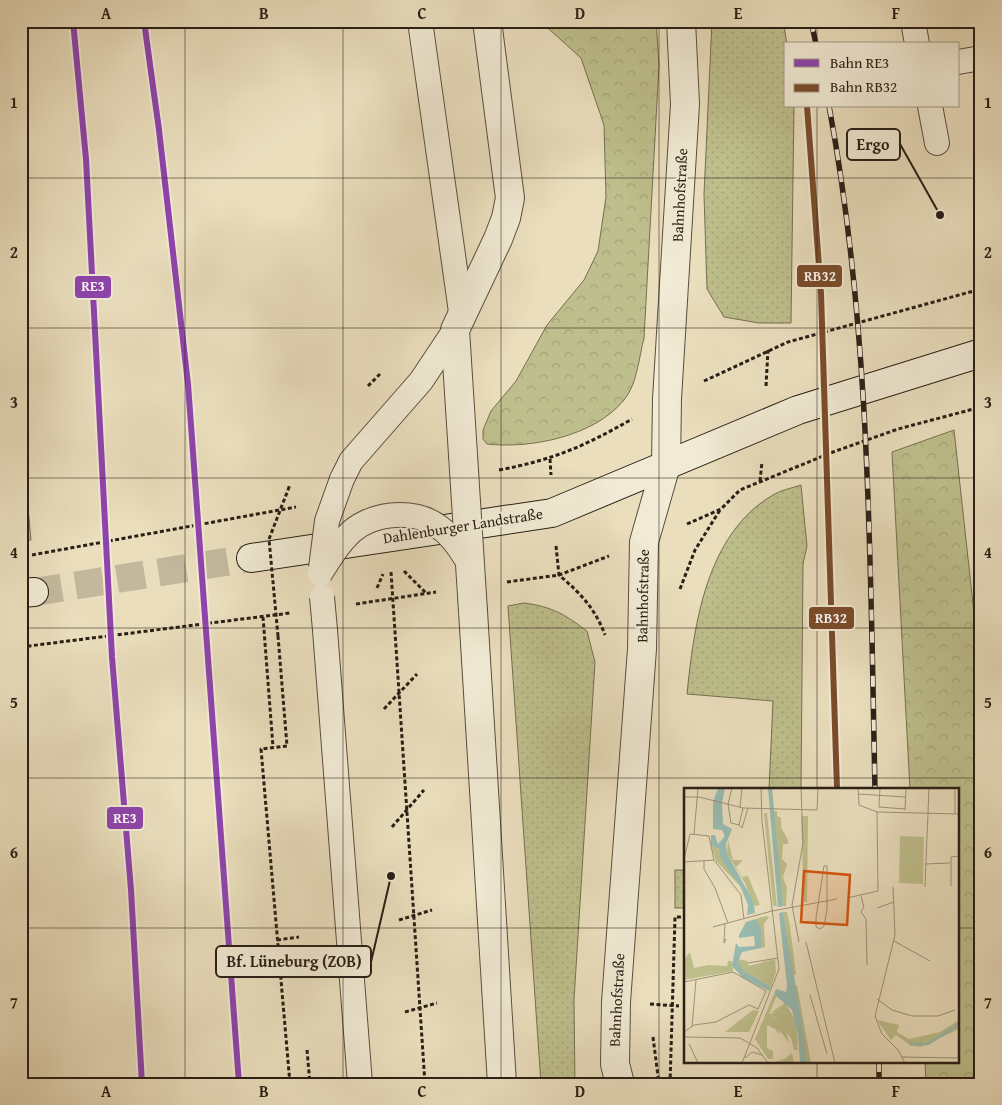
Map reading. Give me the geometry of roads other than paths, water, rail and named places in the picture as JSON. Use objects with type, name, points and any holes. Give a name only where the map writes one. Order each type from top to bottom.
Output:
[{"type":"street","points":[[486,21],[508,169],[510,198],[504,225],[459,325],[463,455],[502,1084]]},
{"type":"street","name":"Bahnhofstraße","points":[[620,1084],[615,1064],[616,1002],[642,649],[644,542],[666,465],[667,399],[685,104],[681,21]]},
{"type":"street","name":"Dahlenburger Landstraße","points":[[252,558],[552,513],[798,410],[981,352]]},
{"type":"lane","points":[[360,1084],[320,574],[327,521],[342,479],[351,461],[421,381],[459,325],[420,21]]},
{"type":"lane","points":[[913,21],[917,42]]},
{"type":"lane","points":[[960,62],[981,58]]},
{"type":"lane","points":[[930,108],[937,143]]},
{"type":"lane","points":[[320,574],[348,535],[366,522],[387,515],[413,516],[437,525],[456,543],[470,565]]},
{"type":"tunnel","points":[[34,592],[251,558]]},
{"type":"railway","points":[[811,21],[816,42]]},
{"type":"railway","points":[[829,108],[843,191],[861,361],[872,618],[875,788]]},
{"type":"railway","points":[[879,1062],[879,1084]]},
{"type":"rail line","name":"RE3","points":[[73,21],[86,159],[112,657],[131,890],[142,1084]]},
{"type":"rail line","name":"RE3","points":[[144,21],[159,130],[188,384],[239,1084]]},
{"type":"rail line","name":"RB32","points":[[807,108],[821,293],[837,788]]},
{"type":"place","name":"Ergo","points":[[940,215]]},
{"type":"place","name":"Bf. Lüneburg (ZOB)","points":[[391,876]]}]
